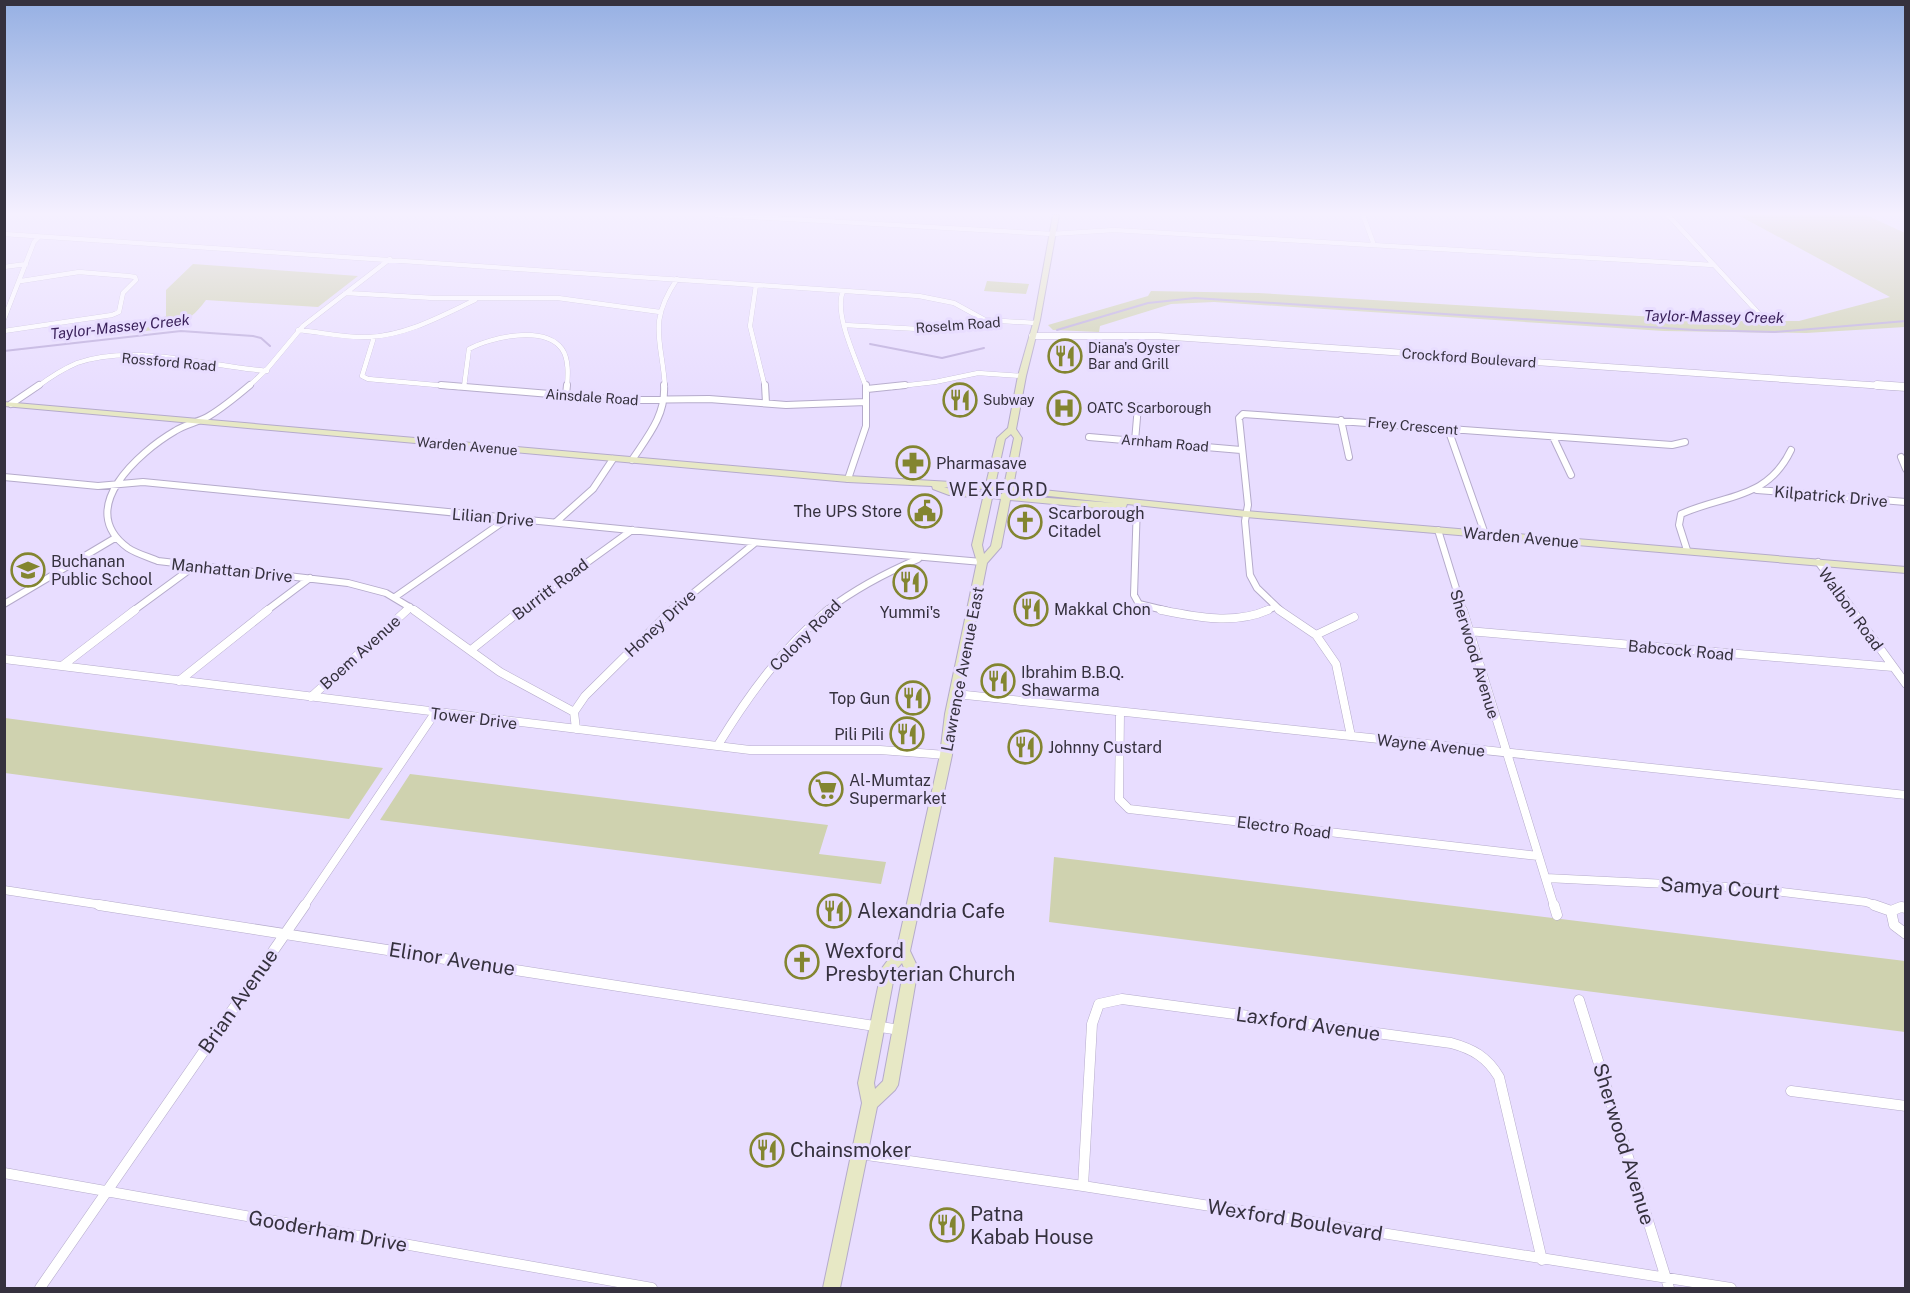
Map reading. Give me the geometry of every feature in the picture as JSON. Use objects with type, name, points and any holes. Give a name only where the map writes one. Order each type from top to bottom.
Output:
[{"type":"main road","name":"Lawrence Avenue East","points":[[831,1288],[870,1103],[866,1083],[889,968],[903,951],[946,755],[982,562],[977,545],[1001,438],[1012,429],[1045,275]]},
{"type":"main road","name":"Warden Avenue","points":[[8,404],[613,459],[930,485],[949,492],[989,491],[1106,506],[1137,504],[1905,570]]},
{"type":"main road","name":"Lawrence Avenue East","points":[[982,562],[996,547],[1018,438],[1012,429]]},
{"type":"main road","name":"Lawrence Avenue East","points":[[870,1103],[890,1085],[912,968],[903,951]]},
{"type":"street","points":[[4,319],[23,275]]},
{"type":"street","points":[[21,281],[57,275]]},
{"type":"street","points":[[4,331],[112,315],[118,312],[122,292],[136,280],[135,277],[120,275]]},
{"type":"street","points":[[4,604],[116,538],[107,525],[108,500],[129,468],[180,428],[210,416],[267,371],[298,330],[370,275]]},
{"type":"street","points":[[622,275],[934,297],[954,303],[985,320]]},
{"type":"street","points":[[1723,275],[1763,318]]},
{"type":"street","points":[[632,460],[663,407],[665,381],[657,333],[660,312],[677,279]]},
{"type":"street","points":[[756,285],[750,313],[766,384],[766,403]]},
{"type":"street","points":[[843,291],[839,306],[867,389],[866,426],[848,479]]},
{"type":"street","points":[[346,293],[478,299],[558,298],[660,312]]},
{"type":"street","points":[[4,298],[13,296]]},
{"type":"street","points":[[298,330],[374,337],[408,329],[478,299]]},
{"type":"street","name":"Roselm Road","points":[[844,325],[919,329],[985,320],[1036,323]]},
{"type":"street","points":[[464,387],[469,349],[492,338],[519,335],[549,340],[560,347],[566,360],[566,395]]},
{"type":"street","name":"Crockford Boulevard","points":[[1032,336],[1158,336],[1905,387]]},
{"type":"street","name":"Ainsdale Road","points":[[374,337],[362,374],[363,378],[622,400],[701,399],[786,405],[866,402]]},
{"type":"street","name":"Rossford Road","points":[[8,404],[67,368],[101,358],[159,358],[267,371]]},
{"type":"street","points":[[867,389],[935,382],[978,373],[1022,376]]},
{"type":"street","points":[[1135,441],[1138,406]]},
{"type":"street","name":"Frey Crescent","points":[[1316,635],[1275,607],[1257,588],[1250,575],[1246,514],[1248,505],[1239,418],[1243,414],[1672,445],[1684,442]]},
{"type":"street","points":[[1341,420],[1349,457]]},
{"type":"street","points":[[1448,429],[1485,534]]},
{"type":"street","points":[[1553,436],[1571,475]]},
{"type":"street","name":"Arnham Road","points":[[1089,437],[1241,450]]},
{"type":"street","points":[[1687,550],[1680,525],[1681,514],[1695,506],[1757,490],[1772,481],[1784,469],[1791,450]]},
{"type":"street","points":[[1901,457],[1905,469]]},
{"type":"street","points":[[556,522],[593,489],[613,459]]},
{"type":"street","name":"Lilian Drive","points":[[4,477],[98,486],[143,482],[755,543],[982,562]]},
{"type":"street","name":"Kilpatrick Drive","points":[[1757,490],[1905,502]]},
{"type":"street","points":[[1137,504],[1134,595],[1139,604],[1151,608],[1222,617],[1248,617],[1275,607]]},
{"type":"street","name":"Boem Avenue","points":[[395,597],[507,519]]},
{"type":"street","name":"Burritt Road","points":[[471,650],[540,595],[632,530]]},
{"type":"street","name":"Sherwood Avenue","points":[[1438,530],[1557,915]]},
{"type":"street","name":"Manhattan Drive","points":[[116,538],[148,558],[193,567],[361,585],[395,597],[500,672],[574,711]]},
{"type":"street","name":"Honey Drive","points":[[574,711],[585,696],[672,610],[755,543]]},
{"type":"street","name":"Colony Road","points":[[718,746],[775,660],[814,622],[836,602],[862,584],[921,558]]},
{"type":"street","name":"Walbon Road","points":[[1818,562],[1905,684]]},
{"type":"street","points":[[62,666],[84,647],[193,567]]},
{"type":"street","points":[[180,681],[224,643],[310,578]]},
{"type":"street","name":"Boem Avenue","points":[[311,697],[410,607]]},
{"type":"street","points":[[1351,736],[1336,664],[1316,635],[1354,617]]},
{"type":"street","name":"Babcock Road","points":[[1468,631],[1893,667]]},
{"type":"street","name":"Tower Drive","points":[[4,659],[750,750],[880,750],[946,755]]},
{"type":"street","name":"Wayne Avenue","points":[[956,694],[1905,795]]},
{"type":"street","points":[[574,711],[576,729]]},
{"type":"street","name":"Brian Avenue","points":[[40,1288],[367,816],[435,713]]},
{"type":"street","name":"Electro Road","points":[[1120,713],[1119,799],[1129,809],[1538,856]]},
{"type":"street","name":"Samya Court","points":[[1546,878],[1748,888],[1866,902],[1891,911]]},
{"type":"street","name":"Elinor Avenue","points":[[4,890],[900,1030]]},
{"type":"street","points":[[1905,908],[1901,907],[1891,911],[1894,925],[1905,934]]},
{"type":"street","name":"Laxford Avenue","points":[[1083,1186],[1092,1024],[1100,1004],[1122,999],[1450,1043],[1479,1051],[1491,1063],[1498,1077],[1542,1260]]},
{"type":"street","name":"Sherwood Avenue","points":[[1579,1000],[1668,1283]]},
{"type":"street","points":[[1791,1090],[1905,1106]]},
{"type":"street","name":"Wexford Boulevard","points":[[860,1154],[1083,1186],[1542,1260],[1668,1283],[1731,1288]]},
{"type":"street","name":"Gooderham Drive","points":[[4,1173],[652,1288]]},
{"type":"green space","points":[[181,275],[358,276],[318,307],[206,300],[191,316],[178,325],[140,332],[166,316],[166,290]]},
{"type":"green space","points":[[1850,275],[1905,275],[1905,327],[1806,333],[1664,331],[1214,302],[1171,304],[1100,326],[1099,332],[1053,330],[1048,325],[1148,296],[1151,291],[1258,293],[1721,321],[1799,321],[1890,297]]},
{"type":"green space","points":[[987,281],[1029,284],[1026,294],[984,291]]},
{"type":"green space","points":[[5,718],[383,768],[349,819],[5,773]]},
{"type":"green space","points":[[410,774],[828,825],[819,854],[886,862],[881,884],[380,820]]},
{"type":"green space","points":[[1054,857],[1905,961],[1905,1032],[1049,922]]},
{"type":"waterway","name":"Taylor-Massey Creek","points":[[1057,330],[1148,303],[1195,298],[1695,330],[1775,332],[1906,321]]},
{"type":"waterway","name":"Taylor-Massey Creek","points":[[4,351],[181,331],[253,336],[261,338],[270,346]]},
{"type":"waterway","name":"Taylor-Massey Creek","points":[[870,344],[942,358],[984,348]]},
{"type":"place","name":"Diana's Oyster Bar and Grill","points":[[1065,356]]},
{"type":"place","name":"Subway","points":[[960,400]]},
{"type":"place","name":"OATC Scarborough","points":[[1064,408]]},
{"type":"place","name":"Pharmasave","points":[[913,463]]},
{"type":"place","name":"The UPS Store","points":[[925,511]]},
{"type":"place","name":"Scarborough Citadel","points":[[1025,522]]},
{"type":"place","name":"Buchanan Public School","points":[[28,570]]},
{"type":"place","name":"Yummi's","points":[[910,582]]},
{"type":"place","name":"Makkal Chon","points":[[1031,609]]},
{"type":"place","name":"Ibrahim B.B.Q. Shawarma","points":[[998,681]]},
{"type":"place","name":"Top Gun","points":[[913,698]]},
{"type":"place","name":"Pili Pili","points":[[907,734]]},
{"type":"place","name":"Johnny Custard","points":[[1025,747]]},
{"type":"place","name":"Al-Mumtaz Supermarket","points":[[826,789]]},
{"type":"place","name":"Alexandria Cafe","points":[[834,911]]},
{"type":"place","name":"Wexford Presbyterian Church","points":[[802,962]]},
{"type":"place","name":"Chainsmoker","points":[[767,1150]]},
{"type":"place","name":"Patna Kabab House","points":[[947,1225]]},
{"type":"district","name":"WEXFORD","points":[[999,490]]}]
